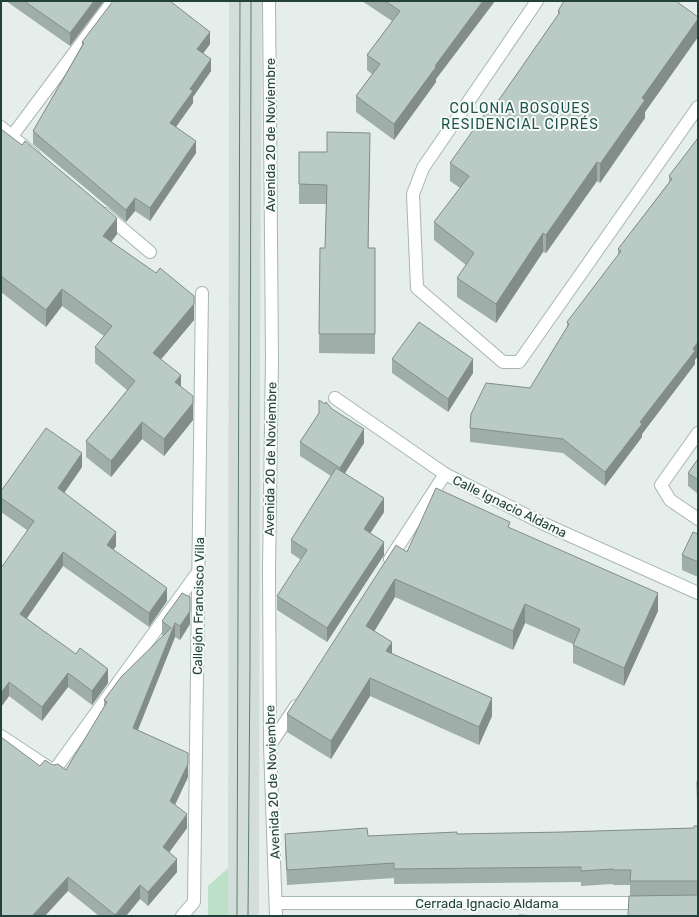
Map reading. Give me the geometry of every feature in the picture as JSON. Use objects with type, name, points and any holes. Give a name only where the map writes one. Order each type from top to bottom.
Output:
[{"type":"street","points":[[12,136],[112,1]]},
{"type":"street","name":"Avenida 20 de Noviembre","points":[[269,1],[272,358],[269,568],[270,745],[276,916]]},
{"type":"street","points":[[537,1],[423,168],[413,194],[418,288],[503,362],[519,362],[698,107]]},
{"type":"street","points":[[1,127],[42,162]]},
{"type":"street","points":[[96,207],[150,252]]},
{"type":"street","name":"Callejón Francisco Villa","points":[[182,916],[194,902],[202,293]]},
{"type":"street","name":"Calle Ignacio Aldama","points":[[335,398],[445,474],[542,523],[698,593]]},
{"type":"street","points":[[698,433],[661,485],[670,500],[698,519]]},
{"type":"street","points":[[385,567],[445,474]]},
{"type":"street","points":[[1,736],[54,771],[198,572]]},
{"type":"street","points":[[270,745],[300,699]]},
{"type":"street","name":"Cerrada Ignacio Aldama","points":[[276,903],[658,903]]},
{"type":"shaded area","points":[[229,1],[262,1],[259,916],[228,916]]},
{"type":"green space","points":[[228,868],[228,916],[208,916],[208,886]]},
{"type":"building","points":[[24,1],[94,1],[70,33]]},
{"type":"building","points":[[113,1],[170,1],[210,32],[197,49],[211,59],[190,89],[193,91],[170,123],[196,141],[150,208],[135,198],[126,210],[33,131],[84,43],[82,42]]},
{"type":"building","points":[[385,1],[483,1],[394,124],[356,96],[380,64],[367,55],[400,11]]},
{"type":"building","points":[[564,1],[676,1],[698,17],[698,19],[642,98],[645,100],[600,164],[597,162],[546,235],[543,233],[496,304],[457,278],[474,253],[434,222],[469,176],[450,163],[493,102],[496,104],[560,12],[558,11]]},
{"type":"building","points":[[1,129],[22,145],[25,141],[117,218],[103,236],[156,273],[160,268],[194,296],[194,304],[153,353],[181,375],[175,382],[193,396],[193,403],[164,439],[142,422],[111,461],[86,441],[135,381],[95,347],[112,326],[62,289],[46,310],[1,276]]},
{"type":"building","points":[[327,132],[370,133],[368,248],[375,248],[375,334],[319,334],[320,248],[325,248],[327,185],[299,184],[299,152],[327,152]]},
{"type":"building","points":[[698,138],[698,342],[693,349],[695,351],[640,422],[642,424],[605,472],[563,439],[470,428],[471,414],[486,383],[530,388],[569,324],[567,322],[621,251],[618,249],[672,179],[669,176]]},
{"type":"building","points":[[419,322],[473,359],[448,399],[392,359]]},
{"type":"building","points":[[319,400],[325,404],[326,402],[332,409],[364,429],[340,468],[300,442],[319,413]]},
{"type":"building","points":[[46,428],[82,453],[58,488],[116,532],[107,545],[167,588],[149,613],[63,552],[20,614],[76,654],[80,648],[108,669],[92,691],[68,673],[42,707],[9,682],[1,693],[1,568],[34,521],[1,498],[1,491]]},
{"type":"building","points":[[698,459],[698,480],[688,473]]},
{"type":"building","points":[[336,468],[384,498],[364,529],[384,542],[327,628],[277,596],[307,550],[291,540]]},
{"type":"building","points":[[436,488],[510,522],[508,527],[658,593],[624,668],[573,645],[580,629],[525,604],[513,631],[395,579],[366,626],[392,642],[386,651],[492,698],[479,727],[370,678],[331,741],[287,714],[396,545],[407,552]]},
{"type":"building","points":[[693,532],[698,534],[698,562],[682,555]]},
{"type":"building","points":[[182,593],[190,597],[190,611],[180,626],[175,623],[133,728],[188,753],[188,764],[170,801],[187,814],[163,847],[177,859],[148,892],[140,885],[115,915],[68,877],[32,916],[1,916],[1,737],[40,766],[45,760],[53,765],[58,764],[66,770],[107,702],[104,700],[121,677],[171,628],[162,621]]},
{"type":"building","points":[[697,781],[698,781],[698,826]]},
{"type":"building","points":[[694,826],[698,826],[698,881],[630,881],[631,870],[613,869],[581,871],[581,867],[394,869],[394,863],[287,870],[285,834],[367,828],[368,836],[457,832],[457,834],[563,832],[694,828]]},
{"type":"building","points":[[698,895],[698,916],[628,916],[629,896]]},
{"type":"tram line","points":[[237,916],[240,1]]},
{"type":"tram line","points":[[248,916],[251,1]]},
{"type":"district","name":"COLONIA BOSQUES RESIDENCIAL CIPRÉS","points":[[520,116]]}]
